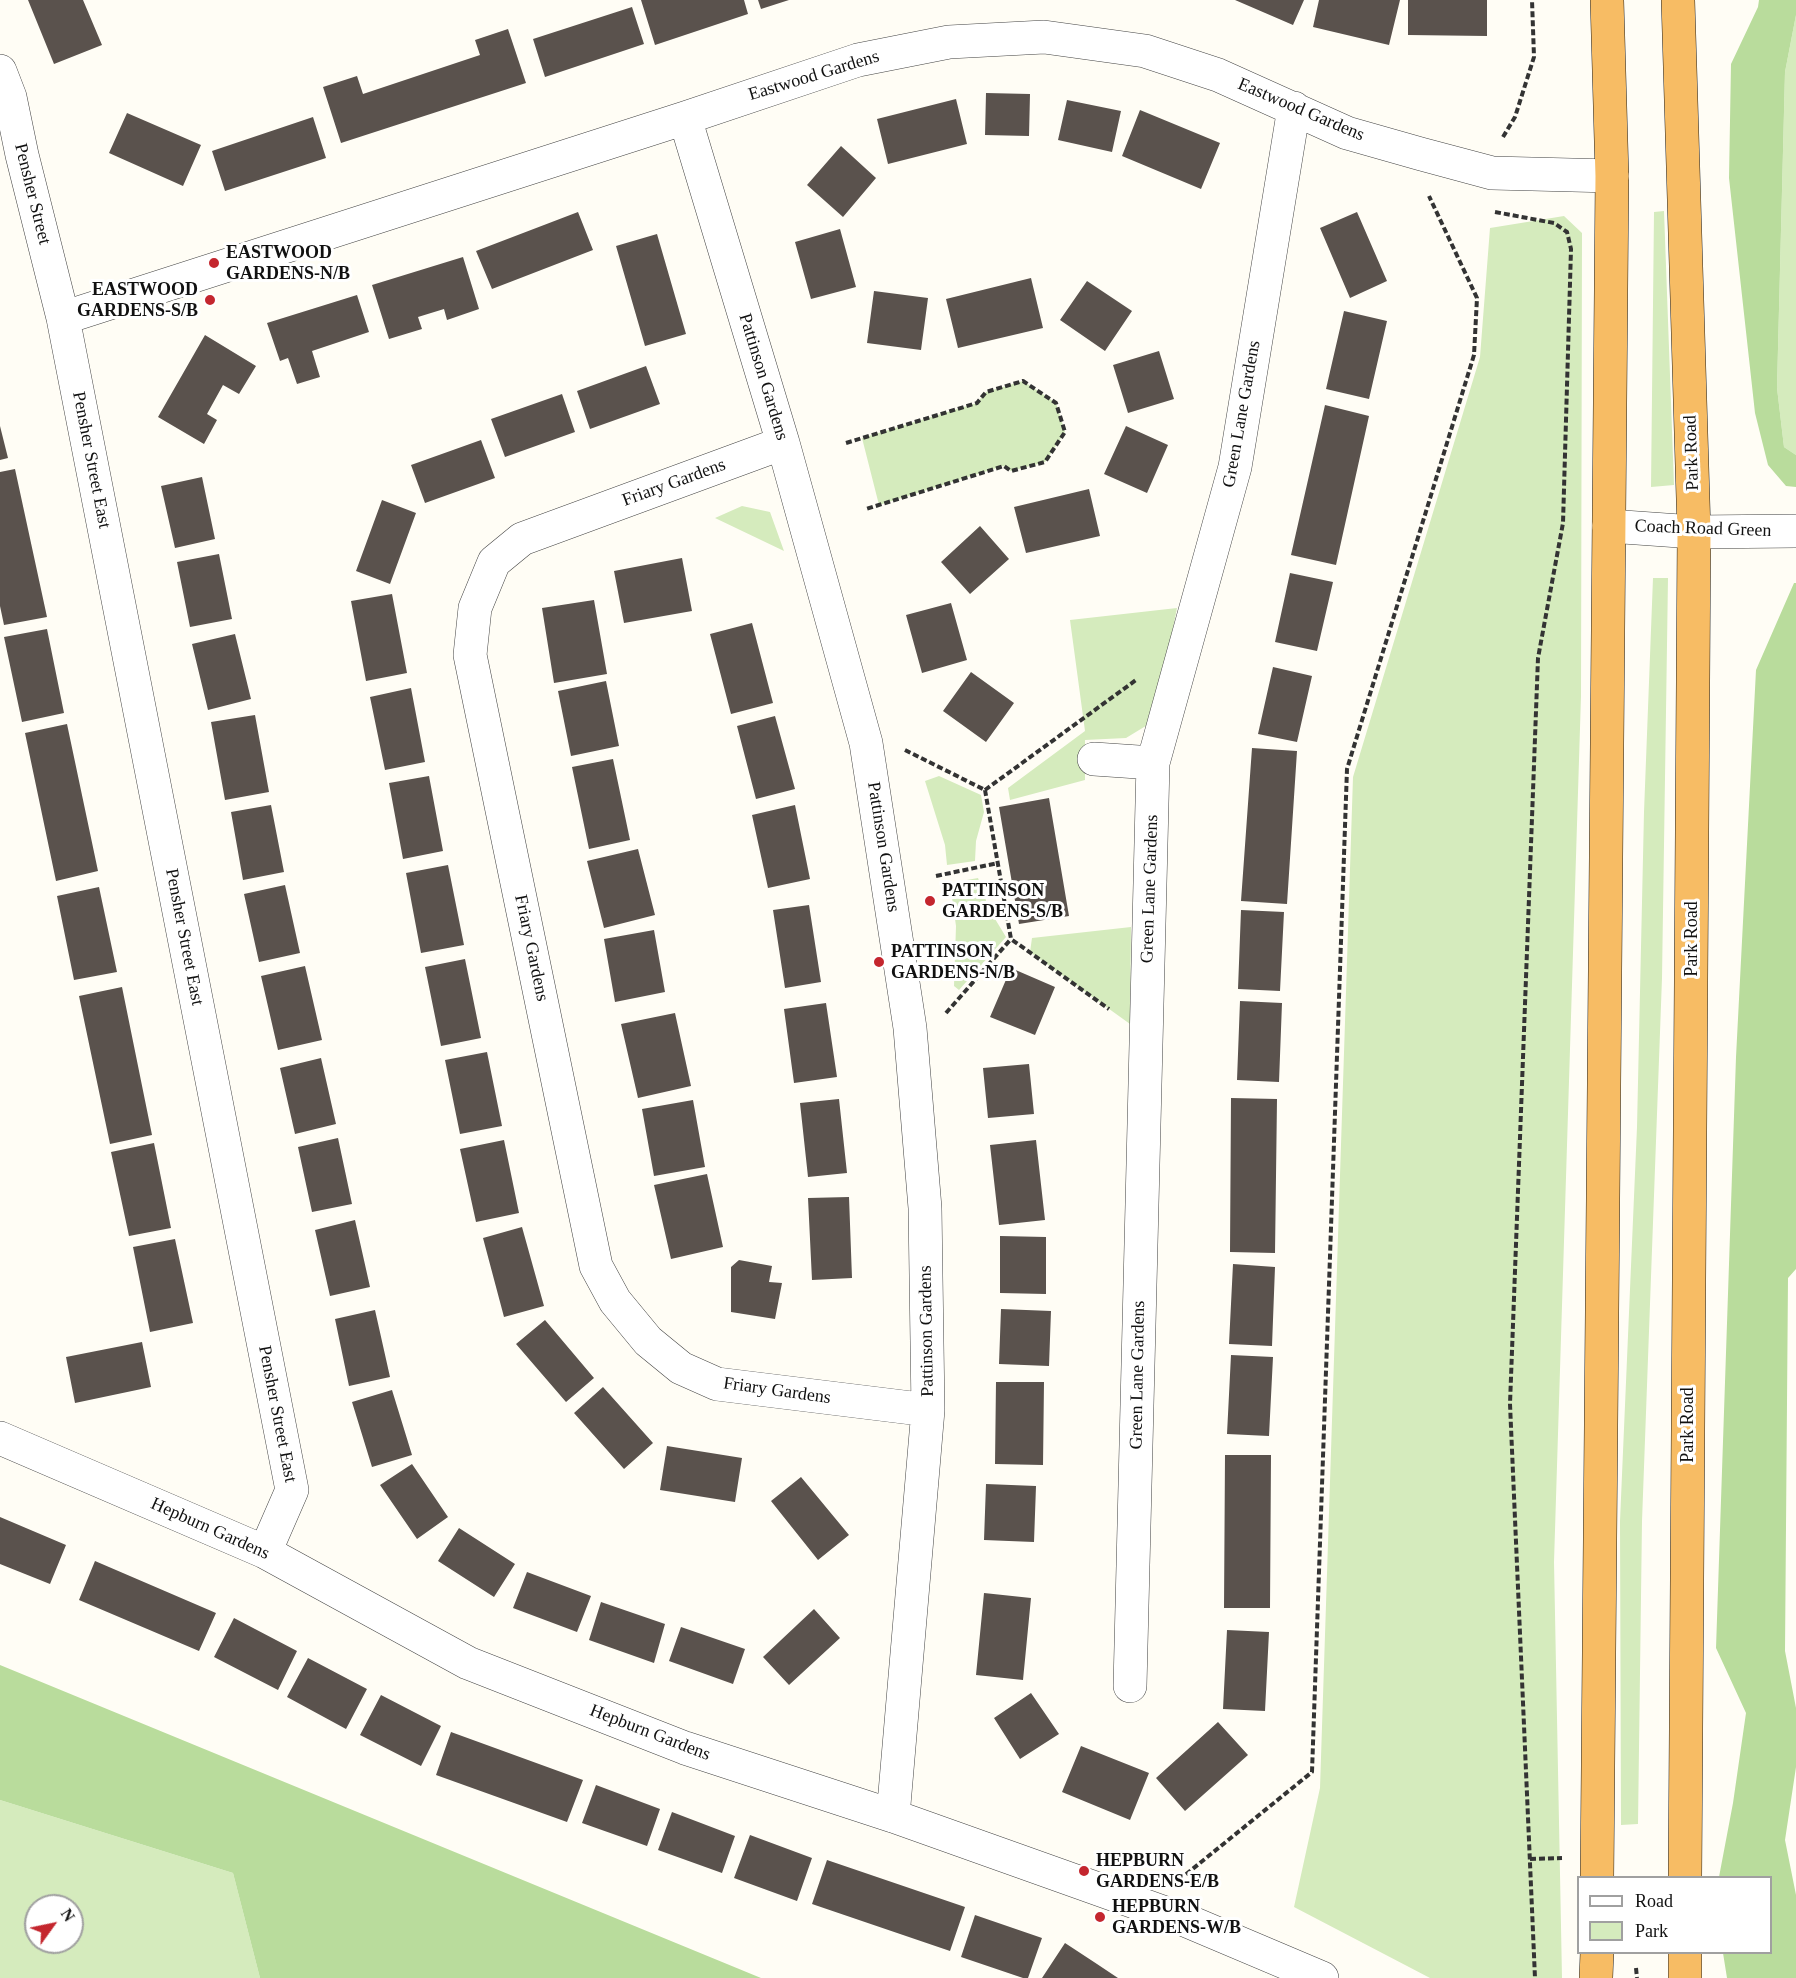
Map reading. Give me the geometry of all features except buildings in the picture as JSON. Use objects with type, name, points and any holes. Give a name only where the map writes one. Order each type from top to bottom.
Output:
[{"type":"highway","points":[[1597,1876],[1612,176],[1607,0]]},
{"type":"highway","name":"Park Road","points":[[1678,0],[1694,532],[1685,1876]]},
{"type":"highway","points":[[1596,1978],[1597,1954]]},
{"type":"highway","points":[[1685,1954],[1685,1978]]},
{"type":"street","name":"Eastwood Gardens","points":[[63,318],[858,60],[949,42],[1044,37],[1144,51],[1218,75],[1347,133],[1421,154],[1492,172],[1612,176]]},
{"type":"street","name":"Pensher Street","points":[[0,71],[10,97],[22,155],[63,318]]},
{"type":"street","name":"Green Lane Gardens","points":[[1130,1686],[1154,763],[1236,466],[1294,108]]},
{"type":"street","name":"Pattinson Gardens","points":[[685,118],[783,443],[866,743],[910,1028],[926,1208],[928,1410],[892,1816]]},
{"type":"street","name":"Pensher Street East","points":[[63,318],[292,1490],[265,1552]]},
{"type":"street","name":"Friary Gardens","points":[[783,443],[522,539],[494,562],[475,609],[470,655],[596,1266],[615,1301],[648,1341],[681,1368],[717,1384],[928,1410]]},
{"type":"street","name":"Coach Road Green","points":[[1609,526],[1694,532],[1796,531]]},
{"type":"street","points":[[1094,759],[1154,763]]},
{"type":"street","name":"Hepburn Gardens","points":[[2,1430],[265,1552],[468,1663],[685,1748],[892,1816],[1185,1920],[1322,1978]]},
{"type":"path","points":[[1146,1907],[1311,1772],[1347,769],[1474,355],[1477,298],[1426,189]]},
{"type":"path","points":[[1535,1978],[1510,1404],[1538,658],[1563,523],[1570,336]]},
{"type":"path","points":[[846,443],[977,403],[986,392],[1023,381],[1056,403],[1065,432],[1045,462],[1011,471],[1004,466],[866,509]]},
{"type":"path","points":[[985,790],[1140,677]]},
{"type":"path","points":[[903,750],[985,790]]},
{"type":"path","points":[[985,790],[1011,939],[1146,1036]]},
{"type":"path","points":[[936,876],[998,862]]},
{"type":"path","points":[[938,1021],[1011,939]]},
{"type":"green space","points":[[1759,0],[1796,0],[1796,15],[1785,72],[1777,388],[1784,447],[1796,455],[1796,487],[1786,486],[1768,465],[1755,413],[1729,178],[1731,64],[1758,7]]},
{"type":"green space","points":[[1796,15],[1796,455],[1784,447],[1777,388],[1785,72]]},
{"type":"green space","points":[[1664,211],[1674,485],[1651,487],[1654,212]]},
{"type":"green space","points":[[1564,216],[1582,233],[1581,696],[1554,1562],[1562,1978],[1430,1978],[1294,1907],[1320,1788],[1353,777],[1480,357],[1490,228]]},
{"type":"green space","points":[[1023,381],[1056,403],[1065,432],[1045,462],[1011,471],[1003,466],[879,505],[862,438],[977,403],[986,392]]},
{"type":"green space","points":[[742,506],[770,512],[784,551],[715,518]]},
{"type":"green space","points":[[1653,578],[1668,578],[1662,978],[1642,1521],[1638,1824],[1621,1825],[1620,1521],[1637,1127],[1644,812]]},
{"type":"green space","points":[[1794,583],[1796,583],[1796,1269],[1788,1278],[1785,1651],[1796,1708],[1796,1767],[1785,1840],[1796,1895],[1796,1978],[1727,1978],[1723,1954],[1772,1954],[1772,1876],[1719,1876],[1746,1713],[1716,1648],[1736,1057],[1756,670]]},
{"type":"green space","points":[[1177,608],[1156,713],[1149,724],[1126,738],[1085,740],[1085,780],[1010,800],[1008,788],[1085,731],[1070,620]]},
{"type":"green space","points":[[939,776],[981,795],[984,812],[976,841],[975,861],[947,865],[945,845],[925,781]]},
{"type":"green space","points":[[978,878],[989,909],[1006,937],[959,990],[954,986],[956,926],[950,883]]},
{"type":"green space","points":[[1131,927],[1130,1024],[1030,952],[1032,938]]},
{"type":"green space","points":[[0,1665],[761,1978],[260,1978],[233,1873],[0,1800]]},
{"type":"green space","points":[[0,1800],[233,1873],[260,1978],[0,1978]]},
{"type":"place","name":"EASTWOOD GARDENS-N/B","points":[[214,263]]},
{"type":"place","name":"EASTWOOD GARDENS-S/B","points":[[210,300]]},
{"type":"place","name":"PATTINSON GARDENS-S/B","points":[[930,901]]},
{"type":"place","name":"PATTINSON GARDENS-N/B","points":[[879,962]]},
{"type":"place","name":"HEPBURN GARDENS-E/B","points":[[1084,1871]]},
{"type":"place","name":"HEPBURN GARDENS-W/B","points":[[1100,1917]]}]
